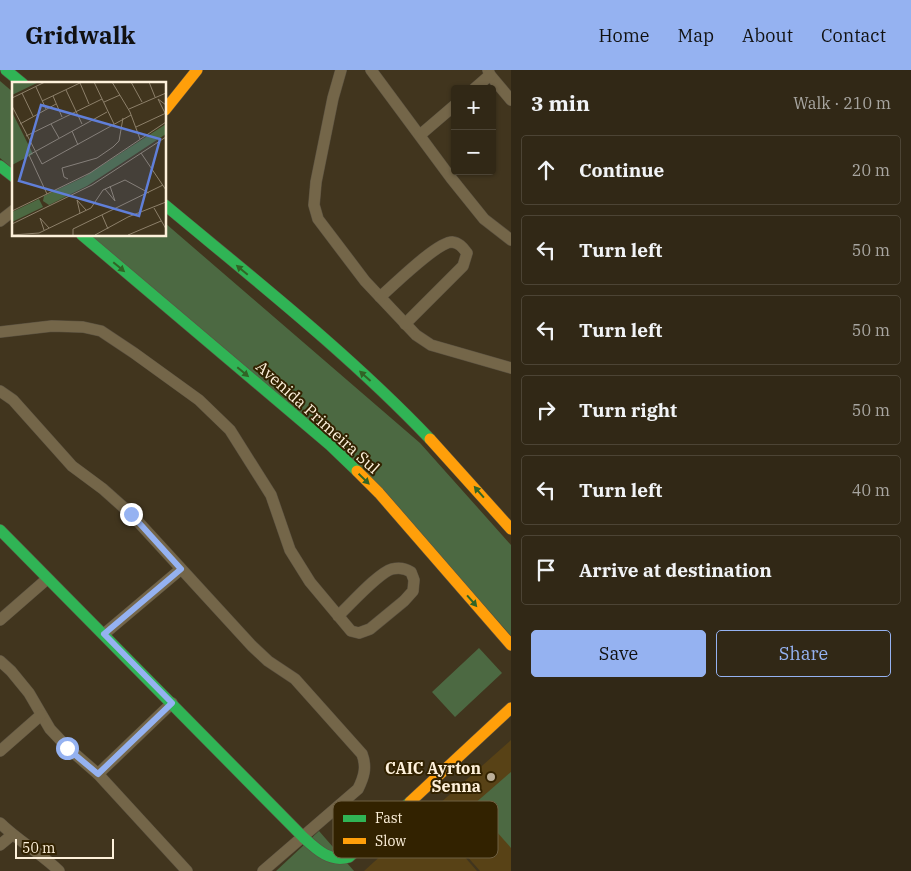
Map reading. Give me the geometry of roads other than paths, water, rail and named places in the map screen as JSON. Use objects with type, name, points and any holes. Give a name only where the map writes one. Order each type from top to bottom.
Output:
[{"type":"main road","points":[[6,70],[20,82]]},
{"type":"main road","points":[[166,109],[197,70]]},
{"type":"main road","points":[[0,166],[12,175]]},
{"type":"main road","points":[[166,206],[322,337],[406,414],[511,528]]},
{"type":"main road","name":"Avenida Primeira Sul","points":[[83,236],[330,446],[379,493],[511,645]]},
{"type":"main road","points":[[0,530],[303,837],[321,853],[333,857]]},
{"type":"main road","points":[[410,801],[511,708]]},
{"type":"street","points":[[341,70],[333,98],[316,182],[314,205],[318,219],[365,281],[416,335],[431,344],[511,368]]},
{"type":"street","points":[[371,70],[451,178],[484,219],[511,240]]},
{"type":"street","points":[[478,85],[489,73],[511,100]]},
{"type":"street","points":[[420,135],[451,108]]},
{"type":"street","points":[[0,221],[12,212]]},
{"type":"street","points":[[380,297],[432,251],[445,243],[454,242],[461,245],[468,253],[463,266],[405,324]]},
{"type":"street","points":[[0,332],[52,326],[83,327],[101,331],[199,400],[235,437],[271,495],[290,550],[310,582],[338,616],[351,631],[360,633],[370,629],[404,601],[412,591],[414,580],[411,572],[403,568],[390,569],[338,616]]},
{"type":"street","points":[[0,391],[13,400],[72,466],[103,489],[131,514],[257,651],[268,661],[294,678],[362,754],[365,762],[365,771],[358,789],[344,801]]},
{"type":"street","points":[[104,634],[181,569]]},
{"type":"street","points":[[0,620],[47,579]]},
{"type":"street","points":[[0,661],[29,693],[41,715],[67,748],[98,774],[187,871]]},
{"type":"street","points":[[98,774],[172,703]]},
{"type":"street","points":[[0,751],[41,715]]},
{"type":"street","points":[[262,871],[333,811]]},
{"type":"street","points":[[0,823],[12,835],[37,852],[59,871]]},
{"type":"street","points":[[0,845],[12,835]]},
{"type":"place","name":"CAIC Ayrton Senna","points":[[491,777]]}]
